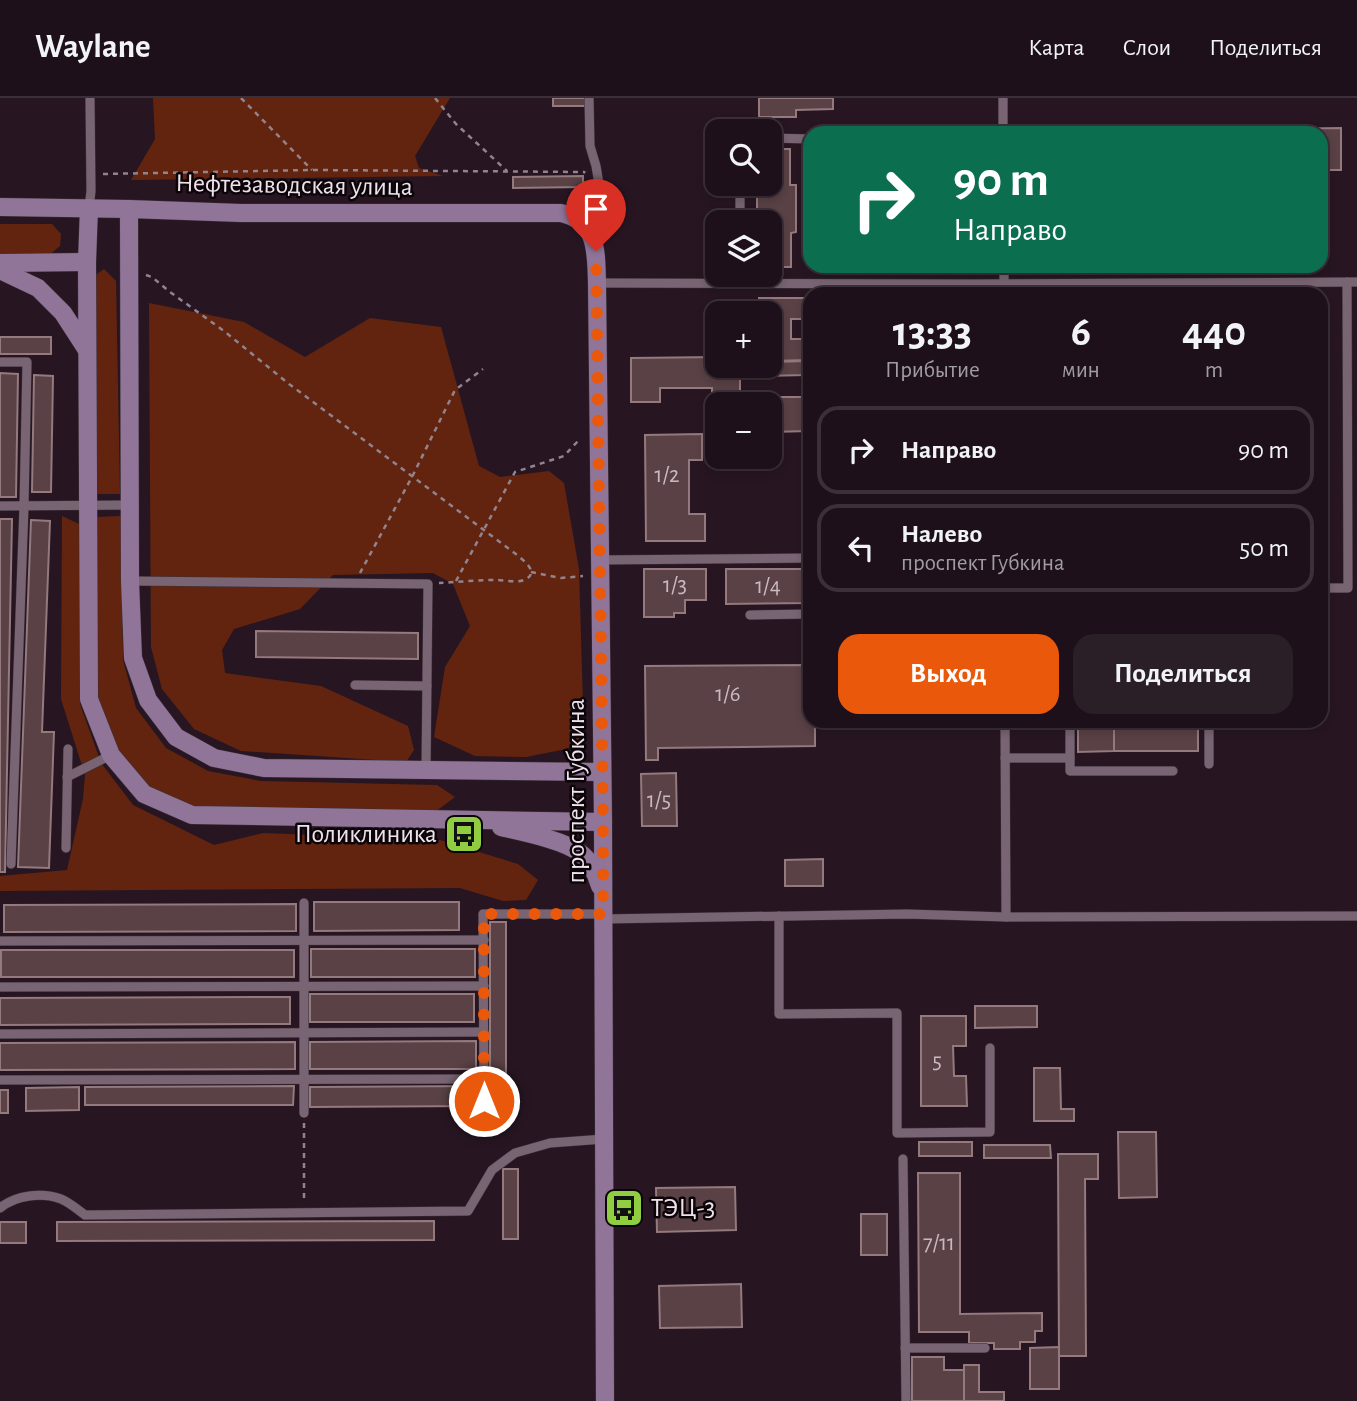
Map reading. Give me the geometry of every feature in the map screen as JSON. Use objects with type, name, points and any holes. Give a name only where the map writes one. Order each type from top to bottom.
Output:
[{"type":"main road","name":"Нефтезаводская улица","points":[[0,207],[129,208],[249,213],[561,213],[573,216],[585,224]]},
{"type":"main road","points":[[89,208],[89,699],[111,755],[144,794],[192,815],[603,822]]},
{"type":"main road","points":[[129,208],[130,581],[133,659],[148,700],[176,737],[214,758],[264,768],[602,772]]},
{"type":"main road","name":"проспект Губкина","points":[[585,224],[596,251],[597,283],[603,822],[605,1401]]},
{"type":"main road","points":[[0,263],[87,262]]},
{"type":"main road","points":[[0,270],[38,288],[63,313],[88,350]]},
{"type":"main road","points":[[474,820],[557,842],[580,853],[596,873],[603,912]]},
{"type":"lane","points":[[89,208],[90,98]]},
{"type":"lane","points":[[585,224],[594,206],[599,184],[590,146],[589,98]]},
{"type":"lane","points":[[1003,98],[1003,126]]},
{"type":"lane","points":[[782,138],[803,139]]},
{"type":"lane","points":[[597,283],[705,280]]},
{"type":"lane","points":[[782,281],[951,287]]},
{"type":"lane","points":[[1103,287],[1352,282],[1348,588],[1328,588]]},
{"type":"lane","points":[[0,362],[27,362],[11,864]]},
{"type":"lane","points":[[0,506],[130,505]]},
{"type":"lane","points":[[600,567],[803,558]]},
{"type":"lane","points":[[130,581],[428,584],[426,770]]},
{"type":"lane","points":[[750,615],[803,614]]},
{"type":"lane","points":[[355,685],[427,686]]},
{"type":"lane","points":[[1005,728],[1006,917]]},
{"type":"lane","points":[[1070,728],[1070,771],[1173,771]]},
{"type":"lane","points":[[1209,728],[1209,764]]},
{"type":"lane","points":[[66,848],[68,749]]},
{"type":"lane","points":[[67,777],[111,755]]},
{"type":"lane","points":[[1005,758],[1070,758]]},
{"type":"lane","points":[[303,903],[304,1113]]},
{"type":"lane","points":[[484,1101],[484,914],[603,912],[779,916],[1357,916]]},
{"type":"lane","points":[[779,916],[779,1014],[897,1013],[897,1133],[990,1132],[989,1048]]},
{"type":"lane","points":[[0,941],[484,940]]},
{"type":"lane","points":[[0,988],[484,986]]},
{"type":"lane","points":[[0,1034],[484,1032]]},
{"type":"lane","points":[[0,1080],[484,1079]]},
{"type":"lane","points":[[0,1208],[6,1202],[34,1194],[61,1199],[85,1215],[468,1211],[492,1170],[515,1153],[550,1143],[604,1139]]},
{"type":"lane","points":[[903,1158],[906,1401]]},
{"type":"lane","points":[[905,1348],[985,1348]]},
{"type":"path","points":[[241,98],[312,170]]},
{"type":"path","points":[[435,98],[456,124],[507,171]]},
{"type":"path","points":[[91,174],[312,170],[584,172],[599,184]]},
{"type":"path","points":[[130,269],[152,277],[224,331],[289,384],[529,564],[531,572],[523,581],[428,584]]},
{"type":"path","points":[[354,583],[413,475],[455,390],[483,369]]},
{"type":"path","points":[[456,583],[515,472],[564,456],[578,441]]},
{"type":"path","points":[[531,572],[561,578],[600,567]]},
{"type":"path","points":[[304,1113],[304,1213]]},
{"type":"shaded area","points":[[153,98],[450,98],[415,156],[419,168],[443,176],[131,180],[155,139]]},
{"type":"shaded area","points":[[0,224],[52,224],[61,234],[60,246],[48,256],[0,256]]},
{"type":"shaded area","points":[[104,269],[116,281],[120,494],[96,494],[94,276]]},
{"type":"shaded area","points":[[149,303],[244,322],[305,357],[370,318],[441,327],[479,466],[500,477],[549,471],[564,483],[579,569],[584,739],[566,749],[526,757],[475,756],[434,737],[445,667],[470,626],[453,584],[433,573],[333,575],[300,609],[234,629],[222,650],[225,673],[321,686],[408,726],[414,750],[406,762],[241,751],[194,729],[162,689],[151,647]]},
{"type":"shaded area","points":[[62,516],[79,524],[80,704],[101,763],[133,805],[214,845],[263,833],[440,840],[518,864],[538,880],[526,900],[503,901],[460,888],[0,891],[0,876],[67,870],[83,799],[85,775],[61,699]]},
{"type":"shaded area","points":[[121,516],[123,660],[136,708],[166,748],[208,771],[261,781],[437,785],[455,797],[435,812],[195,807],[146,787],[118,751],[97,699],[96,517]]},
{"type":"building","points":[[553,98],[586,98],[586,106],[553,106]]},
{"type":"building","points":[[759,98],[833,98],[833,109],[796,110],[796,117],[759,117]]},
{"type":"building","points":[[1328,128],[1341,128],[1341,170],[1328,170]]},
{"type":"building","points":[[782,149],[790,149],[790,185],[796,185],[796,232],[791,233],[791,267],[782,267],[782,210],[757,210],[757,196],[782,196]]},
{"type":"building","points":[[583,176],[583,187],[513,188],[513,177]]},
{"type":"building","points":[[759,298],[803,298],[803,319],[791,319],[791,339],[803,339],[803,360],[782,361],[782,301],[759,301]]},
{"type":"building","points":[[0,337],[51,337],[51,354],[0,354]]},
{"type":"building","points":[[705,357],[705,378],[740,378],[740,392],[712,392],[712,388],[660,388],[660,402],[631,402],[631,358]]},
{"type":"building","points":[[803,361],[803,375],[782,376],[782,362]]},
{"type":"building","points":[[0,373],[18,374],[16,497],[0,497]]},
{"type":"building","points":[[34,375],[53,376],[51,492],[32,492]]},
{"type":"building","points":[[782,397],[803,397],[803,431],[782,432]]},
{"type":"building","points":[[702,434],[702,460],[689,460],[689,514],[705,514],[705,541],[646,541],[645,435]]},
{"type":"building","points":[[0,519],[12,519],[5,872],[0,872]]},
{"type":"building","points":[[31,520],[50,521],[42,732],[54,732],[49,868],[18,867]]},
{"type":"building","points":[[644,569],[706,569],[706,600],[685,600],[685,613],[674,613],[674,617],[644,617]]},
{"type":"building","points":[[726,569],[803,569],[803,603],[726,604]]},
{"type":"building","points":[[256,631],[418,633],[418,659],[256,657]]},
{"type":"building","points":[[803,665],[803,728],[815,728],[815,746],[658,748],[658,760],[646,760],[645,666]]},
{"type":"building","points":[[1078,728],[1114,728],[1114,751],[1078,752]]},
{"type":"building","points":[[1114,728],[1198,728],[1198,751],[1114,751]]},
{"type":"building","points":[[676,773],[677,826],[642,826],[641,774]]},
{"type":"building","points":[[823,859],[823,886],[785,886],[785,860]]},
{"type":"building","points":[[314,902],[459,902],[459,930],[314,931]]},
{"type":"building","points":[[296,904],[296,931],[4,932],[4,905]]},
{"type":"building","points":[[490,922],[506,922],[506,1105],[490,1105]]},
{"type":"building","points":[[311,949],[475,949],[475,977],[311,977]]},
{"type":"building","points":[[1,950],[294,950],[294,977],[1,977]]},
{"type":"building","points":[[310,994],[474,994],[474,1022],[310,1022]]},
{"type":"building","points":[[290,997],[290,1024],[0,1025],[0,998]]},
{"type":"building","points":[[975,1006],[1037,1006],[1037,1027],[975,1028]]},
{"type":"building","points":[[921,1016],[966,1016],[966,1046],[953,1046],[954,1076],[966,1076],[967,1106],[921,1106]]},
{"type":"building","points":[[476,1041],[476,1069],[310,1069],[310,1042]]},
{"type":"building","points":[[295,1042],[295,1069],[0,1070],[0,1043]]},
{"type":"building","points":[[1034,1068],[1060,1068],[1061,1109],[1074,1109],[1074,1121],[1034,1121]]},
{"type":"building","points":[[294,1086],[293,1105],[85,1105],[85,1087]]},
{"type":"building","points":[[477,1086],[477,1106],[310,1107],[310,1087]]},
{"type":"building","points":[[79,1087],[79,1110],[26,1111],[26,1088]]},
{"type":"building","points":[[0,1090],[8,1090],[8,1113],[0,1113]]},
{"type":"building","points":[[1118,1132],[1156,1132],[1157,1197],[1119,1198]]},
{"type":"building","points":[[919,1142],[972,1142],[972,1156],[919,1156]]},
{"type":"building","points":[[984,1145],[1050,1145],[1051,1158],[984,1158]]},
{"type":"building","points":[[1058,1154],[1098,1154],[1098,1179],[1085,1179],[1086,1356],[1059,1356]]},
{"type":"building","points":[[503,1169],[518,1169],[518,1239],[503,1239]]},
{"type":"building","points":[[918,1173],[960,1173],[960,1314],[1042,1313],[1042,1331],[1035,1331],[1035,1342],[1020,1342],[1020,1349],[994,1349],[994,1343],[969,1343],[969,1332],[919,1332]]},
{"type":"building","points":[[735,1187],[736,1230],[657,1232],[656,1188]]},
{"type":"building","points":[[861,1214],[887,1214],[887,1255],[861,1255]]},
{"type":"building","points":[[434,1221],[434,1240],[57,1241],[57,1222]]},
{"type":"building","points":[[0,1222],[26,1222],[26,1243],[0,1243]]},
{"type":"building","points":[[741,1284],[742,1327],[660,1328],[659,1286]]},
{"type":"building","points":[[1059,1347],[1059,1389],[1030,1389],[1030,1348]]},
{"type":"building","points":[[912,1357],[944,1357],[944,1370],[964,1370],[964,1401],[912,1401]]},
{"type":"building","points":[[964,1365],[979,1365],[979,1392],[1004,1392],[1004,1401],[964,1401]]},
{"type":"place","name":"Поликлиника","points":[[464,834]]},
{"type":"place","name":"ТЭЦ-3","points":[[624,1208]]},
{"type":"route","points":[[484,1101],[484,914],[603,914],[596,251]]}]
